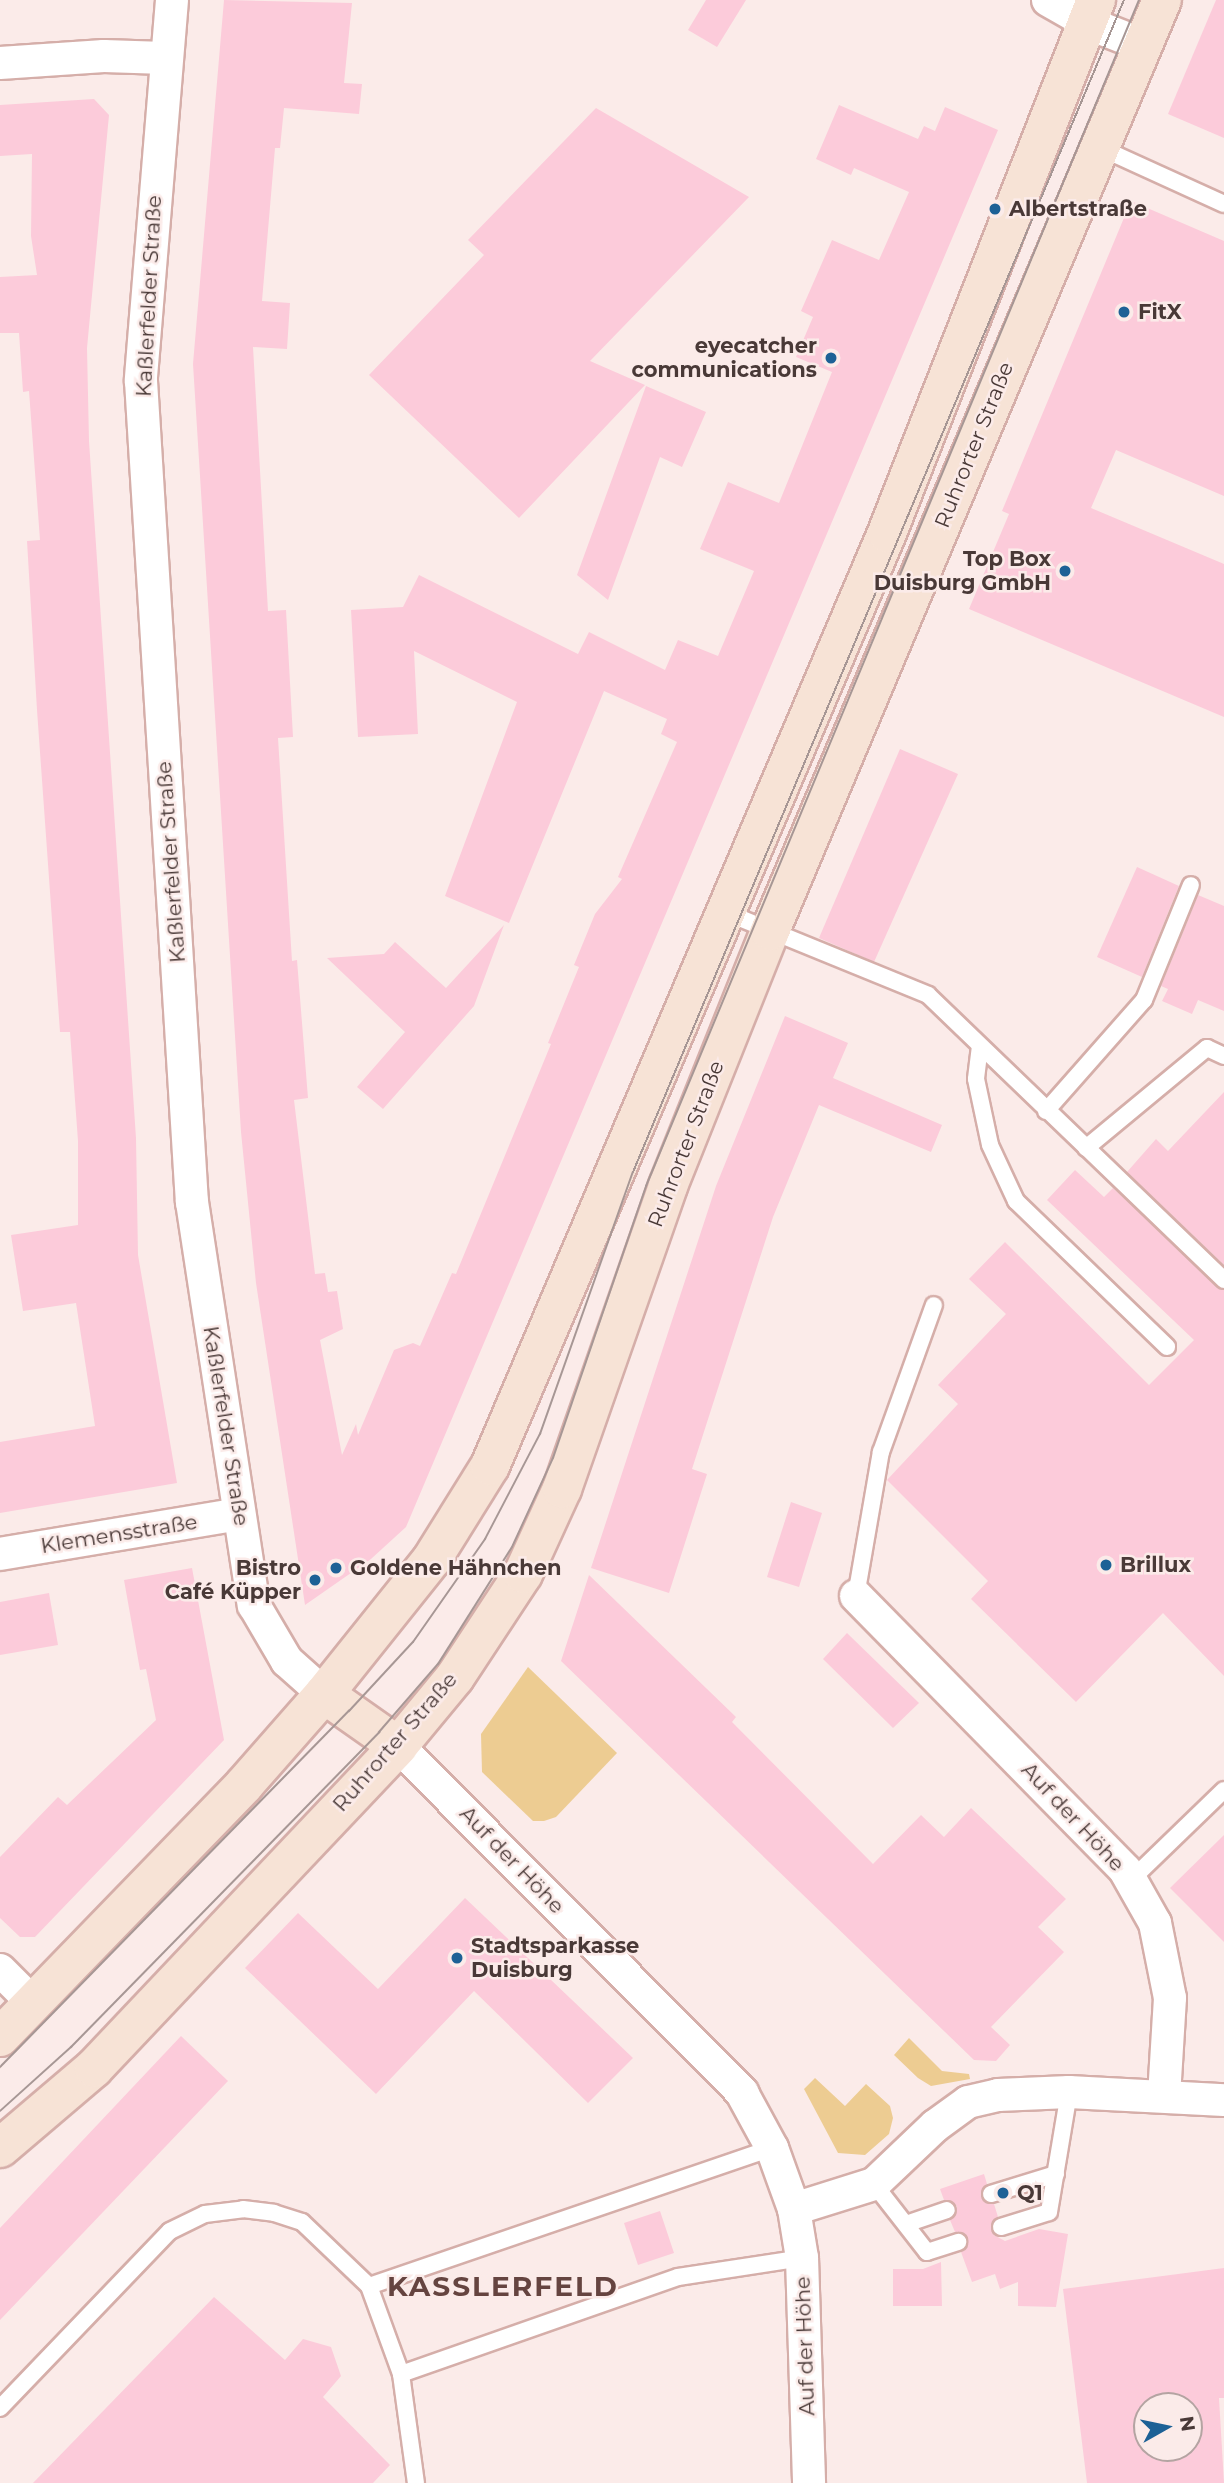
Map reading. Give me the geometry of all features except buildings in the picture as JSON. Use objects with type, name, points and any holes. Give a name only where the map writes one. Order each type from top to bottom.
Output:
[{"type":"main road","name":"Ruhrorter Straße","points":[[0,2148],[94,2068],[398,1746],[455,1677],[523,1574],[562,1489],[668,1186],[770,931],[1162,0]]},
{"type":"main road","points":[[0,2037],[244,1786],[324,1694],[432,1559],[490,1466],[887,533],[1093,12]]},
{"type":"main road","points":[[324,1694],[398,1746]]},
{"type":"street","name":"Kaßlerfelder Straße","points":[[172,0],[141,381],[192,1202],[254,1605],[287,1661],[324,1694]]},
{"type":"street","points":[[1048,0],[1093,12],[1143,45]]},
{"type":"street","points":[[0,63],[104,56],[166,58]]},
{"type":"street","name":"Klemensstraße","points":[[0,1554],[239,1514]]},
{"type":"street","name":"Auf der Höhe","points":[[856,1596],[1080,1821],[1131,1880],[1155,1923],[1170,1998],[1164,2096]]},
{"type":"street","name":"Auf der Höhe","points":[[398,1746],[742,2093],[772,2148],[794,2209],[802,2258],[808,2483]]},
{"type":"street","points":[[0,1970],[33,2003]]},
{"type":"street","points":[[794,2209],[874,2184],[935,2126],[968,2102],[998,2095],[1069,2092],[1224,2100]]},
{"type":"lane","points":[[1099,147],[1224,204]]},
{"type":"lane","points":[[1046,1111],[1144,1000],[1191,885]]},
{"type":"lane","points":[[725,912],[928,995],[1224,1280]]},
{"type":"lane","points":[[980,1046],[975,1079],[990,1145],[1016,1201],[1167,1347]]},
{"type":"lane","points":[[1086,1148],[1207,1048],[1224,1056]]},
{"type":"lane","points":[[856,1596],[881,1452],[934,1305]]},
{"type":"lane","points":[[1131,1880],[1224,1790]]},
{"type":"lane","points":[[1001,2227],[1049,2212],[1069,2092]]},
{"type":"lane","points":[[369,2286],[772,2148]]},
{"type":"lane","points":[[991,2194],[1056,2174]]},
{"type":"lane","points":[[874,2184],[927,2252],[958,2242]]},
{"type":"lane","points":[[0,2408],[170,2231],[205,2214],[243,2210],[302,2222],[369,2286],[401,2374],[416,2483]]},
{"type":"lane","points":[[906,2224],[947,2210]]},
{"type":"lane","points":[[401,2374],[678,2277],[802,2258]]},
{"type":"shaded area","points":[[528,1667],[617,1753],[556,1817],[544,1821],[533,1821],[482,1772],[481,1734]]},
{"type":"shaded area","points":[[909,2038],[942,2071],[969,2074],[970,2079],[931,2086],[918,2078],[894,2055]]},
{"type":"shaded area","points":[[815,2078],[845,2106],[866,2084],[890,2106],[893,2118],[889,2134],[865,2155],[838,2153],[804,2089]]},
{"type":"tram line","points":[[0,2067],[349,1711],[413,1642],[485,1539],[540,1434],[633,1172],[1124,0]]},
{"type":"tram line","points":[[0,2111],[71,2047],[379,1732],[438,1664],[512,1547],[553,1458],[646,1186],[1139,0]]},
{"type":"place","name":"Albertstraße","points":[[995,209]]},
{"type":"place","name":"FitX","points":[[1124,312]]},
{"type":"place","name":"eyecatcher communications","points":[[831,358]]},
{"type":"place","name":"Top Box Duisburg GmbH","points":[[1065,571]]},
{"type":"place","name":"Brillux","points":[[1106,1565]]},
{"type":"place","name":"Goldene Hähnchen","points":[[336,1568]]},
{"type":"place","name":"Bistro Café Küpper","points":[[315,1580]]},
{"type":"place","name":"Stadtsparkasse Duisburg","points":[[457,1958]]},
{"type":"place","name":"Q1","points":[[1003,2193]]},
{"type":"district","name":"KASSLERFELD","points":[[503,2286]]}]
